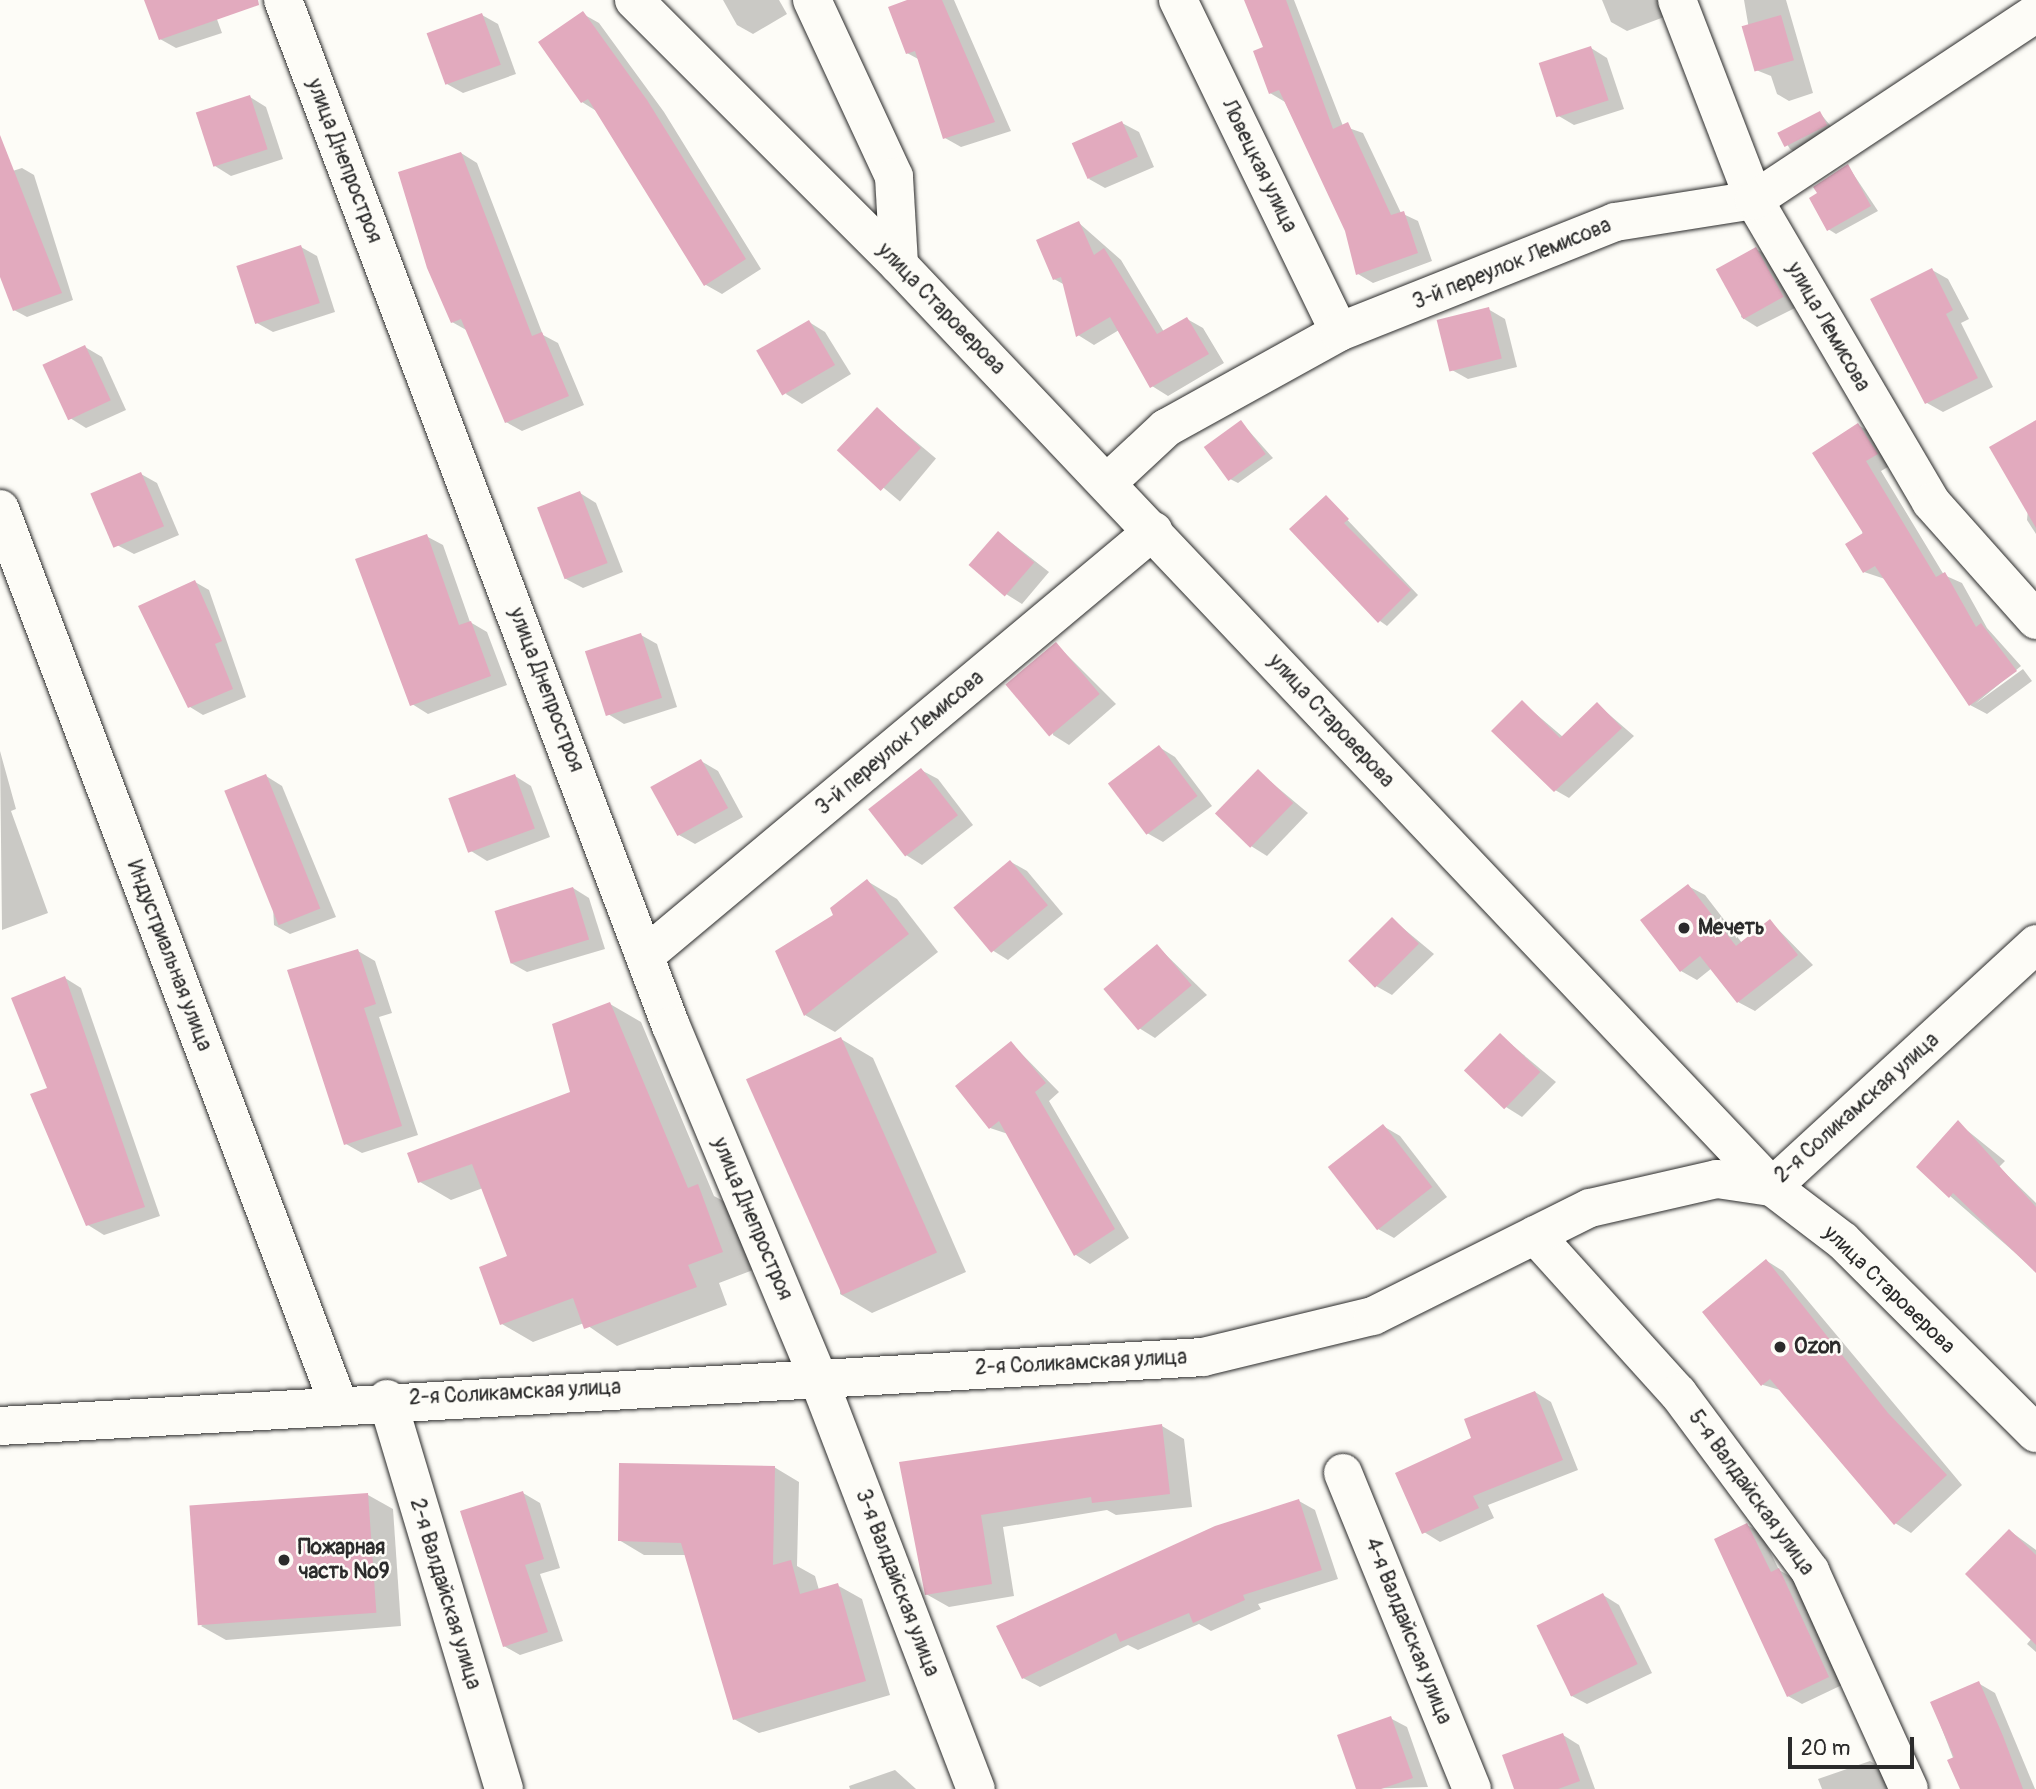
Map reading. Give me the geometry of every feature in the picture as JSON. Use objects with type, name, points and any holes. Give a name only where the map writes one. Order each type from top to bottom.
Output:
[{"type":"street","name":"улица Днепростроя","points":[[283,0],[647,954],[818,1378]]},
{"type":"street","name":"улица Староверова","points":[[634,0],[899,265],[1772,1187],[1843,1241],[2036,1433]]},
{"type":"street","points":[[813,0],[894,177],[899,265]]},
{"type":"street","name":"Ловецкая улица","points":[[1178,0],[1339,332]]},
{"type":"street","name":"улица Лемисова","points":[[1677,0],[1754,201],[1931,502],[2036,620]]},
{"type":"street","name":"3-й переулок Лемисова","points":[[1107,483],[1166,429],[1339,332],[1615,222],[1754,201],[2036,13]]},
{"type":"street","name":"Индустриальная улица","points":[[0,509],[338,1403]]},
{"type":"street","name":"3-й переулок Лемисова","points":[[647,954],[1153,531]]},
{"type":"street","name":"2-я Соликамская улица","points":[[0,1426],[387,1399],[1203,1357],[1373,1316],[1590,1208],[1717,1179],[1772,1187],[2036,944]]},
{"type":"street","name":"5-я Валдайская улица","points":[[1535,1235],[1678,1393],[1810,1571],[1909,1789]]},
{"type":"street","name":"3-я Валдайская улица","points":[[818,1378],[976,1789]]},
{"type":"street","name":"2-я Валдайская улица","points":[[387,1399],[504,1789]]},
{"type":"street","name":"4-я Валдайская улица","points":[[1343,1473],[1472,1789]]},
{"type":"building","points":[[144,0],[258,0],[259,5],[159,40]]},
{"type":"building","points":[[907,0],[942,0],[995,122],[943,139],[915,51],[906,54],[888,7]]},
{"type":"building","points":[[1244,0],[1286,0],[1333,129],[1348,122],[1391,215],[1404,211],[1418,253],[1356,275],[1345,231],[1279,90],[1269,94],[1253,51],[1263,47]]},
{"type":"building","points":[[583,11],[647,100],[746,259],[704,286],[588,99],[581,103],[538,42]]},
{"type":"building","points":[[482,13],[501,65],[445,85],[427,33]]},
{"type":"building","points":[[1781,15],[1794,60],[1755,71],[1742,26]]},
{"type":"building","points":[[1591,46],[1609,100],[1556,117],[1539,63]]},
{"type":"building","points":[[250,95],[268,149],[213,167],[196,113]]},
{"type":"building","points":[[1820,111],[1827,125],[1784,147],[1777,133]]},
{"type":"building","points":[[1122,121],[1138,157],[1088,179],[1072,143]]},
{"type":"building","points":[[0,135],[62,293],[13,311],[0,277]]},
{"type":"building","points":[[461,152],[532,336],[542,332],[569,396],[505,423],[461,319],[451,323],[427,268],[398,172]]},
{"type":"building","points":[[1848,164],[1871,206],[1827,231],[1809,198],[1817,193],[1813,187]]},
{"type":"building","points":[[1079,221],[1094,255],[1104,248],[1157,334],[1187,317],[1209,354],[1150,388],[1110,317],[1076,337],[1061,277],[1053,280],[1036,240]]},
{"type":"building","points":[[301,245],[320,303],[255,324],[236,266]]},
{"type":"building","points":[[1756,247],[1784,297],[1743,319],[1716,269]]},
{"type":"building","points":[[1932,268],[1953,310],[1946,314],[1978,378],[1925,404],[1870,299]]},
{"type":"building","points":[[1489,307],[1502,358],[1449,371],[1437,320]]},
{"type":"building","points":[[809,320],[835,365],[782,396],[756,350]]},
{"type":"building","points":[[85,345],[111,400],[68,420],[42,365]]},
{"type":"building","points":[[877,407],[921,448],[881,491],[837,450]]},
{"type":"building","points":[[1241,420],[1266,454],[1228,481],[1204,447]]},
{"type":"building","points":[[2036,420],[2036,528],[1989,447]]},
{"type":"building","points":[[1858,423],[1878,454],[1866,461],[1936,577],[1945,572],[1976,627],[1981,623],[2017,671],[1969,706],[1875,566],[1863,573],[1845,544],[1863,533],[1812,453]]},
{"type":"building","points":[[141,472],[164,526],[113,548],[90,493]]},
{"type":"building","points":[[580,491],[608,563],[565,579],[537,507]]},
{"type":"building","points":[[1326,495],[1349,519],[1344,523],[1411,590],[1378,623],[1289,529]]},
{"type":"building","points":[[998,531],[1034,562],[1005,596],[968,565]]},
{"type":"building","points":[[427,534],[459,625],[471,621],[491,676],[410,706],[355,559]]},
{"type":"building","points":[[195,580],[222,641],[215,644],[233,689],[188,708],[138,606]]},
{"type":"building","points":[[641,633],[662,698],[606,716],[585,651]]},
{"type":"building","points":[[1056,642],[1100,694],[1049,737],[1005,684]]},
{"type":"building","points":[[1522,700],[1560,738],[1597,702],[1622,728],[1554,792],[1491,731]]},
{"type":"building","points":[[1159,745],[1198,796],[1146,835],[1108,784]]},
{"type":"building","points":[[701,759],[728,808],[677,836],[650,787]]},
{"type":"building","points":[[921,768],[958,815],[905,857],[868,809]]},
{"type":"building","points":[[1258,769],[1293,803],[1250,848],[1215,814]]},
{"type":"building","points":[[266,774],[320,908],[279,925],[224,791]]},
{"type":"building","points":[[515,774],[535,829],[468,853],[448,798]]},
{"type":"building","points":[[1010,860],[1048,905],[991,953],[953,908]]},
{"type":"building","points":[[867,879],[909,934],[804,1016],[775,951],[833,915],[830,908]]},
{"type":"building","points":[[1688,884],[1736,946],[1770,919],[1798,955],[1737,1003],[1700,956],[1680,972],[1640,920]]},
{"type":"building","points":[[573,887],[589,940],[511,964],[495,911]]},
{"type":"building","points":[[1392,917],[1419,944],[1375,988],[1348,961]]},
{"type":"building","points":[[1157,944],[1192,985],[1138,1030],[1103,989]]},
{"type":"building","points":[[358,949],[376,1004],[364,1008],[402,1126],[344,1145],[287,970]]},
{"type":"building","points":[[65,976],[145,1207],[86,1226],[30,1094],[47,1088],[11,998]]},
{"type":"building","points":[[610,1002],[688,1188],[698,1184],[723,1252],[688,1265],[697,1287],[584,1329],[573,1298],[500,1325],[479,1267],[507,1256],[472,1164],[418,1183],[407,1153],[570,1092],[552,1024]]},
{"type":"building","points":[[1500,1033],[1540,1072],[1504,1109],[1464,1070]]},
{"type":"building","points":[[841,1037],[937,1253],[842,1295],[746,1079]]},
{"type":"building","points":[[1011,1041],[1046,1083],[1035,1092],[1115,1229],[1074,1256],[999,1121],[989,1129],[955,1086]]},
{"type":"building","points":[[1958,1120],[2036,1207],[2036,1273],[1953,1193],[1949,1198],[1916,1167]]},
{"type":"building","points":[[1383,1124],[1432,1187],[1377,1230],[1328,1167]]},
{"type":"building","points":[[1766,1259],[1888,1413],[1947,1475],[1894,1525],[1770,1379],[1761,1386],[1702,1312]]},
{"type":"building","points":[[1535,1391],[1563,1460],[1473,1496],[1479,1508],[1422,1534],[1395,1473],[1471,1438],[1464,1419]]},
{"type":"building","points":[[1162,1424],[1170,1494],[1092,1503],[1091,1497],[981,1515],[992,1584],[925,1595],[899,1462]]},
{"type":"building","points":[[619,1463],[775,1466],[773,1565],[791,1560],[800,1594],[838,1583],[866,1681],[733,1720],[681,1543],[618,1541]]},
{"type":"building","points":[[523,1491],[544,1559],[525,1565],[548,1632],[503,1647],[460,1511]]},
{"type":"building","name":"Пожарная часть №9","points":[[368,1493],[376,1613],[198,1625],[189,1505]]},
{"type":"building","points":[[1299,1499],[1322,1570],[1243,1595],[1245,1600],[1193,1623],[1189,1613],[1120,1642],[1116,1633],[1022,1679],[996,1626],[1215,1526]]},
{"type":"building","points":[[1747,1523],[1771,1572],[1779,1568],[1829,1677],[1787,1697],[1714,1539]]},
{"type":"building","points":[[2009,1529],[2036,1555],[2036,1645],[1965,1574]]},
{"type":"building","points":[[1603,1593],[1638,1664],[1571,1696],[1536,1625]]},
{"type":"building","points":[[1979,1681],[2023,1789],[1960,1789],[1947,1760],[1954,1757],[1930,1702]]},
{"type":"building","points":[[1391,1716],[1413,1778],[1381,1789],[1356,1789],[1337,1735]]},
{"type":"building","points":[[1563,1733],[1580,1781],[1558,1789],[1514,1789],[1502,1755]]},
{"type":"place","name":"Мечеть","points":[[1684,928]]},
{"type":"place","name":"Ozon","points":[[1780,1347]]},
{"type":"place","name":"Пожарная часть №9","points":[[284,1560]]}]
